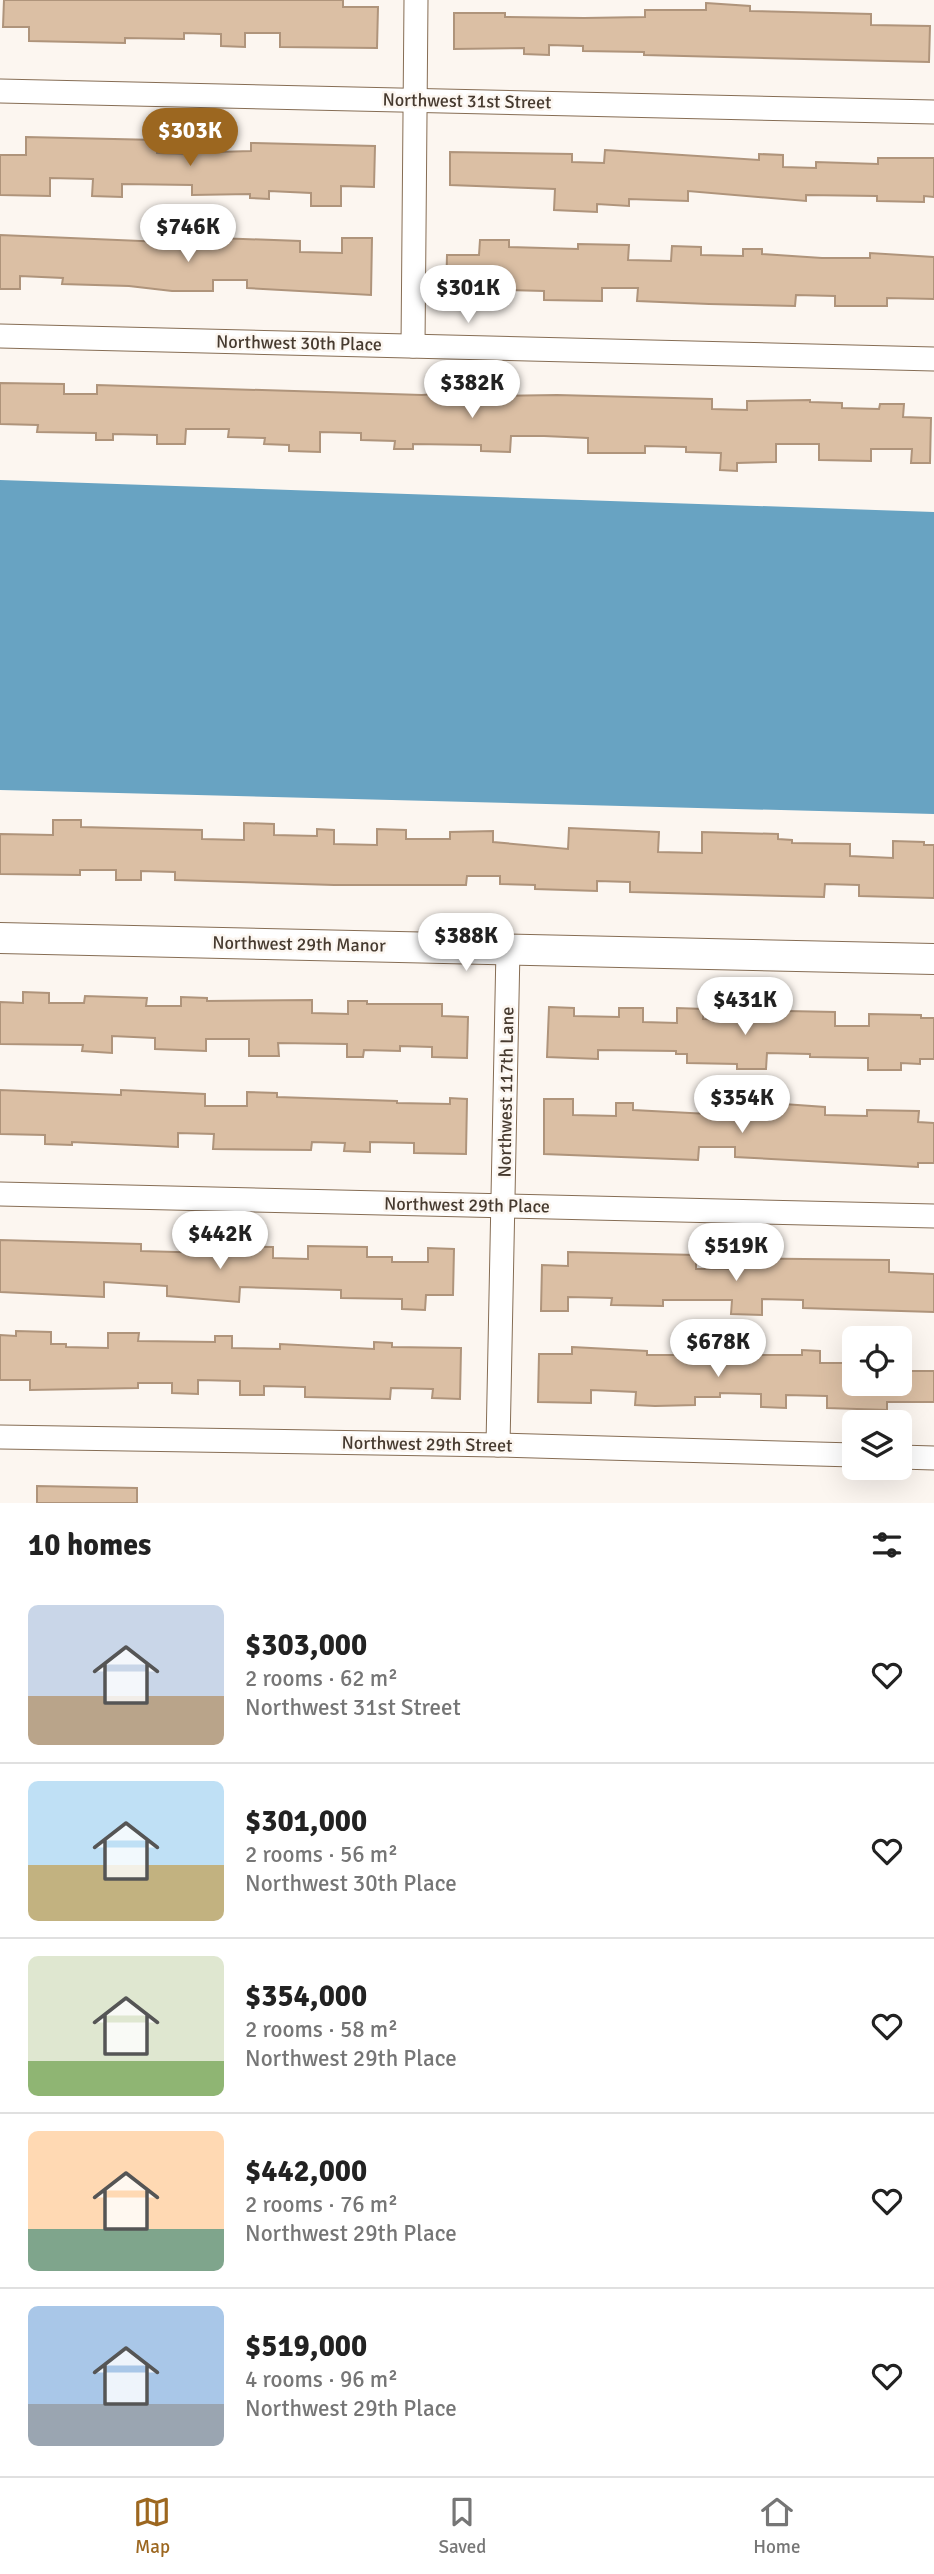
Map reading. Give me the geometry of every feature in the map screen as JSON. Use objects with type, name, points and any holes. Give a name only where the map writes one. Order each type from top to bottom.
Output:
[{"type":"street","points":[[413,346],[413,99],[416,0]]},
{"type":"street","name":"Northwest 31st Street","points":[[0,91],[934,112]]},
{"type":"street","name":"Northwest 30th Place","points":[[0,336],[934,359]]},
{"type":"street","name":"Northwest 29th Manor","points":[[0,937],[934,959]]},
{"type":"street","name":"Northwest 117th Lane","points":[[498,1445],[508,949]]},
{"type":"street","name":"Northwest 29th Place","points":[[0,1194],[934,1216]]},
{"type":"street","name":"Northwest 29th Street","points":[[0,1437],[498,1445],[842,1455]]},
{"type":"street","points":[[912,1457],[934,1458]]},
{"type":"water","points":[[0,480],[934,512],[934,814],[0,790]]},
{"type":"building","points":[[4,0],[343,0],[343,7],[378,7],[377,48],[280,47],[280,33],[245,33],[245,47],[221,46],[221,34],[184,33],[184,39],[125,38],[125,43],[29,41],[29,27],[3,27]]},
{"type":"building","points":[[706,3],[750,6],[750,11],[871,14],[871,25],[930,26],[929,62],[644,55],[644,52],[583,51],[583,46],[549,45],[549,55],[524,54],[524,48],[454,49],[454,13],[505,13],[505,17],[645,17],[645,10],[706,10]]},
{"type":"building","points":[[26,137],[157,140],[157,153],[191,154],[191,143],[217,142],[217,152],[251,151],[251,143],[375,146],[374,187],[341,186],[341,206],[311,206],[311,193],[269,191],[269,199],[250,198],[250,194],[192,195],[192,185],[122,184],[122,197],[92,196],[93,179],[50,178],[50,196],[0,195],[0,155],[26,155]]},
{"type":"building","points":[[605,150],[759,160],[759,154],[783,155],[783,167],[816,168],[816,162],[878,164],[878,158],[934,158],[934,197],[924,196],[924,202],[877,201],[877,196],[806,195],[806,201],[688,191],[688,201],[629,199],[629,206],[597,204],[597,212],[554,210],[555,189],[450,185],[450,152],[572,154],[572,162],[604,163]]},
{"type":"building","points":[[0,235],[164,242],[164,236],[300,241],[300,252],[342,253],[342,238],[372,238],[371,295],[247,288],[247,280],[213,280],[213,291],[172,291],[129,286],[62,284],[63,278],[20,276],[20,289],[0,289]]},
{"type":"building","points":[[480,240],[509,240],[509,247],[578,249],[578,244],[629,245],[628,260],[671,261],[672,246],[701,247],[701,255],[743,256],[743,249],[762,249],[762,254],[822,258],[870,258],[870,253],[934,257],[934,299],[887,298],[887,306],[835,306],[835,296],[796,295],[795,306],[709,304],[637,301],[638,288],[602,288],[602,301],[544,300],[544,291],[508,290],[508,297],[446,296],[447,255],[479,255]]},
{"type":"building","points":[[0,383],[64,384],[64,394],[97,394],[97,385],[422,395],[448,393],[447,403],[482,403],[482,396],[712,399],[712,409],[747,410],[747,401],[810,400],[842,403],[842,408],[879,409],[880,404],[904,404],[903,417],[931,418],[930,463],[911,463],[912,449],[871,449],[871,461],[819,460],[819,444],[776,444],[776,462],[737,463],[737,471],[720,470],[721,453],[686,452],[686,447],[645,446],[645,453],[588,453],[588,438],[544,436],[511,436],[510,452],[481,451],[481,445],[413,444],[413,449],[394,449],[395,441],[361,440],[361,433],[320,432],[320,452],[289,451],[289,445],[264,444],[265,438],[228,437],[229,429],[186,429],[185,444],[157,444],[157,435],[113,434],[113,440],[96,440],[96,433],[37,432],[38,425],[0,424]]},
{"type":"building","points":[[53,820],[81,820],[81,827],[202,830],[202,839],[244,840],[244,823],[274,824],[274,835],[317,836],[317,829],[334,830],[334,844],[377,845],[377,829],[406,830],[406,839],[450,839],[450,832],[493,831],[493,842],[568,849],[569,828],[659,832],[658,852],[702,853],[702,832],[778,834],[778,839],[792,840],[792,843],[850,844],[850,856],[893,858],[893,841],[924,842],[924,845],[934,845],[934,898],[859,896],[859,885],[825,884],[824,897],[630,892],[630,882],[597,881],[597,891],[535,889],[535,885],[500,884],[500,876],[467,876],[466,885],[334,885],[175,880],[175,872],[141,871],[141,880],[116,880],[116,870],[80,870],[80,875],[0,874],[0,834],[53,835]]},
{"type":"building","points":[[23,992],[49,993],[49,1003],[84,1003],[85,996],[147,998],[146,1006],[181,1006],[181,997],[207,998],[207,1001],[312,1000],[312,1013],[348,1014],[348,1001],[367,1001],[367,1004],[442,1004],[442,1016],[468,1017],[467,1058],[432,1057],[432,1047],[400,1046],[400,1051],[364,1050],[363,1057],[347,1057],[347,1044],[278,1043],[279,1056],[249,1056],[249,1039],[206,1039],[206,1051],[155,1049],[155,1038],[112,1036],[112,1053],[82,1051],[83,1045],[0,1044],[0,1002],[23,1003]]},
{"type":"building","points":[[549,1007],[574,1008],[574,1016],[619,1017],[619,1008],[643,1008],[643,1022],[677,1023],[677,1008],[704,1009],[703,1019],[738,1020],[738,1010],[835,1012],[835,1026],[869,1026],[869,1014],[921,1015],[921,1018],[934,1018],[934,1059],[920,1059],[920,1064],[901,1063],[901,1070],[868,1070],[868,1058],[810,1057],[810,1054],[767,1053],[766,1069],[737,1069],[737,1064],[687,1063],[687,1054],[676,1054],[676,1051],[598,1050],[598,1059],[547,1057]]},
{"type":"building","points":[[0,1090],[121,1095],[121,1090],[205,1094],[205,1106],[247,1106],[247,1092],[277,1093],[277,1097],[397,1103],[450,1104],[450,1098],[467,1099],[466,1154],[414,1153],[414,1143],[370,1142],[370,1152],[344,1151],[345,1143],[312,1142],[311,1150],[213,1149],[214,1134],[178,1133],[178,1147],[72,1142],[72,1145],[45,1144],[45,1135],[0,1134]]},
{"type":"building","points":[[544,1099],[573,1099],[573,1115],[616,1116],[616,1103],[633,1103],[633,1110],[709,1114],[709,1103],[727,1104],[726,1118],[769,1120],[770,1103],[825,1107],[825,1115],[867,1116],[867,1110],[919,1111],[918,1122],[934,1123],[934,1163],[918,1163],[918,1167],[735,1157],[735,1147],[699,1147],[698,1160],[544,1154]]},
{"type":"building","points":[[0,1240],[141,1244],[141,1251],[210,1253],[210,1246],[273,1247],[273,1258],[308,1259],[308,1246],[367,1247],[367,1257],[392,1257],[392,1262],[428,1262],[428,1248],[454,1249],[453,1295],[426,1295],[425,1310],[402,1309],[402,1299],[341,1298],[341,1290],[240,1287],[239,1302],[167,1296],[167,1286],[104,1282],[104,1297],[0,1292]]},
{"type":"building","points":[[568,1252],[696,1255],[696,1269],[732,1269],[732,1258],[889,1260],[889,1272],[934,1274],[934,1312],[803,1308],[803,1300],[762,1299],[762,1315],[731,1314],[732,1300],[663,1300],[663,1306],[611,1305],[612,1298],[568,1297],[568,1311],[541,1311],[542,1265],[568,1266]]},
{"type":"building","points":[[16,1331],[51,1332],[51,1344],[66,1344],[66,1347],[108,1348],[108,1333],[139,1333],[138,1341],[215,1342],[215,1336],[232,1336],[232,1348],[280,1349],[280,1344],[374,1349],[374,1342],[392,1343],[392,1347],[461,1348],[460,1399],[432,1398],[433,1389],[391,1388],[390,1399],[305,1397],[305,1387],[264,1386],[264,1395],[240,1395],[240,1381],[198,1380],[198,1394],[172,1393],[172,1383],[138,1383],[138,1388],[30,1390],[30,1380],[0,1380],[0,1335],[16,1336]]},
{"type":"building","points":[[572,1347],[647,1351],[647,1355],[802,1355],[802,1350],[820,1351],[820,1363],[842,1363],[842,1396],[912,1396],[912,1371],[934,1371],[934,1402],[887,1402],[887,1410],[827,1408],[827,1396],[786,1395],[786,1408],[761,1407],[761,1394],[720,1393],[720,1397],[695,1397],[695,1405],[655,1406],[635,1405],[636,1392],[591,1390],[591,1403],[538,1402],[539,1354],[572,1354]]},
{"type":"building","points":[[37,1486],[137,1488],[137,1503],[37,1503]]}]
